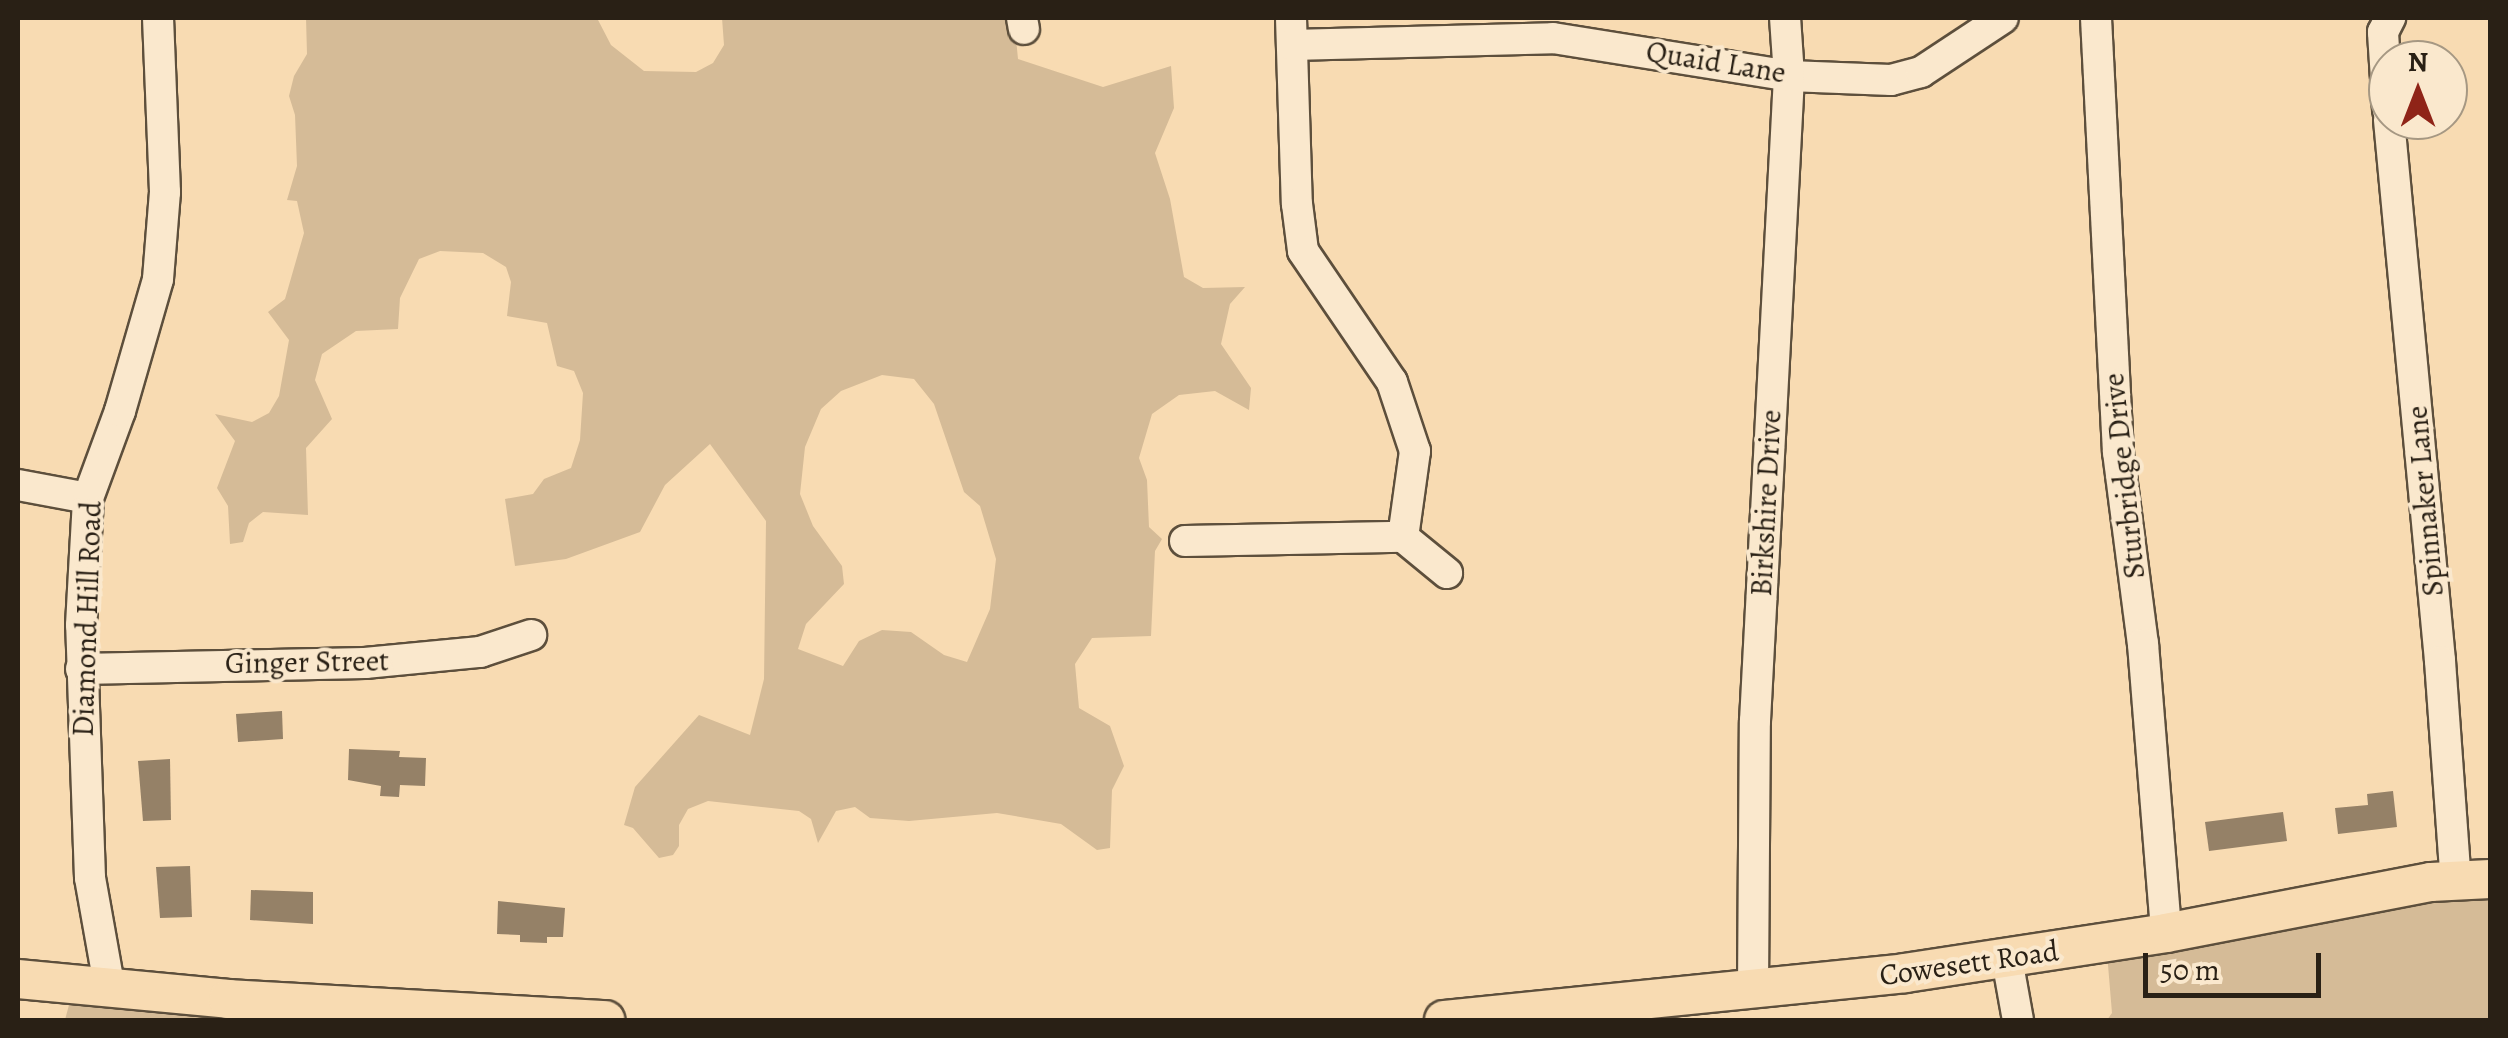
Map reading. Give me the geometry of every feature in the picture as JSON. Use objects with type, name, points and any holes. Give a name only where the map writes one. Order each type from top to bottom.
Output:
[{"type":"main road","name":"Cowesett Road","points":[[1444,1020],[1709,1008],[1752,989],[2007,959],[2166,933],[2281,908],[2473,881]]},
{"type":"main road","points":[[18,978],[228,1010],[606,1020]]},
{"type":"street","name":"Diamond Hill Road","points":[[110,990],[90,878],[81,669],[88,498],[120,411],[158,280],[165,192],[158,18]]},
{"type":"street","name":"Birkshire Drive","points":[[1752,989],[1755,721],[1789,76],[1785,18]]},
{"type":"street","name":"Quaid Lane","points":[[1291,32],[1553,38],[1789,76],[1891,80],[1920,72],[2002,18]]},
{"type":"street","name":"Sturbridge Drive","points":[[2096,18],[2118,452],[2143,644],[2166,933]]},
{"type":"street","points":[[1291,32],[1297,204],[1304,250],[1392,382],[1414,451],[1403,537]]},
{"type":"street","name":"Spinnaker Lane","points":[[2391,140],[2440,660],[2473,881]]},
{"type":"street","points":[[18,485],[88,498]]},
{"type":"street","points":[[1185,541],[1403,537],[1447,573]]},
{"type":"street","name":"Ginger Street","points":[[81,669],[364,663],[480,652],[531,635]]},
{"type":"street","points":[[2007,959],[2018,1020]]},
{"type":"shaded area","points":[[306,18],[597,18],[611,45],[644,71],[696,72],[713,63],[724,45],[722,18],[1014,18],[1018,59],[1103,87],[1171,66],[1174,108],[1155,153],[1170,199],[1184,277],[1203,288],[1245,287],[1230,304],[1221,344],[1251,388],[1249,410],[1215,391],[1179,395],[1152,414],[1139,458],[1147,480],[1149,527],[1162,539],[1155,551],[1151,636],[1092,638],[1075,664],[1079,708],[1110,726],[1124,766],[1112,790],[1110,848],[1097,850],[1061,824],[997,813],[909,821],[870,818],[855,807],[836,811],[818,843],[811,819],[799,811],[708,801],[688,809],[679,825],[679,846],[673,855],[659,858],[633,828],[624,825],[635,787],[699,715],[750,735],[764,679],[766,521],[710,444],[665,485],[640,532],[566,559],[515,566],[505,499],[533,494],[544,479],[571,468],[580,440],[583,393],[574,371],[557,366],[547,323],[507,316],[511,282],[506,267],[483,253],[440,251],[419,259],[400,298],[398,329],[356,331],[322,354],[315,380],[332,419],[306,448],[308,515],[263,512],[249,523],[243,542],[230,544],[228,506],[217,488],[235,441],[215,414],[252,422],[269,413],[279,396],[289,340],[268,312],[285,299],[304,233],[297,201],[287,200],[297,166],[295,115],[289,96],[294,76],[307,54]],"holes":[[[882,375],[914,379],[934,404],[964,492],[980,506],[996,559],[990,609],[967,662],[944,655],[911,632],[882,630],[859,641],[843,666],[798,649],[806,624],[844,584],[842,566],[813,526],[800,494],[805,447],[821,409],[841,391]]]},
{"type":"shaded area","points":[[2490,878],[2490,1020],[2107,1020],[2112,1013],[2106,941]]},
{"type":"shaded area","points":[[74,986],[453,1020],[65,1020]]},
{"type":"building","points":[[282,711],[283,739],[238,742],[236,714]]},
{"type":"building","points":[[349,749],[400,751],[399,757],[426,758],[425,786],[400,785],[399,797],[380,796],[381,786],[348,780]]},
{"type":"building","points":[[170,759],[171,820],[143,821],[138,761]]},
{"type":"building","points":[[2393,791],[2397,827],[2338,834],[2335,808],[2368,805],[2367,794]]},
{"type":"building","points":[[2283,812],[2287,841],[2209,851],[2205,822]]},
{"type":"building","points":[[190,866],[192,917],[160,918],[156,867]]},
{"type":"building","points":[[251,890],[313,892],[313,924],[250,920]]},
{"type":"building","points":[[498,901],[565,908],[563,937],[547,937],[547,943],[520,942],[520,935],[497,934]]}]
